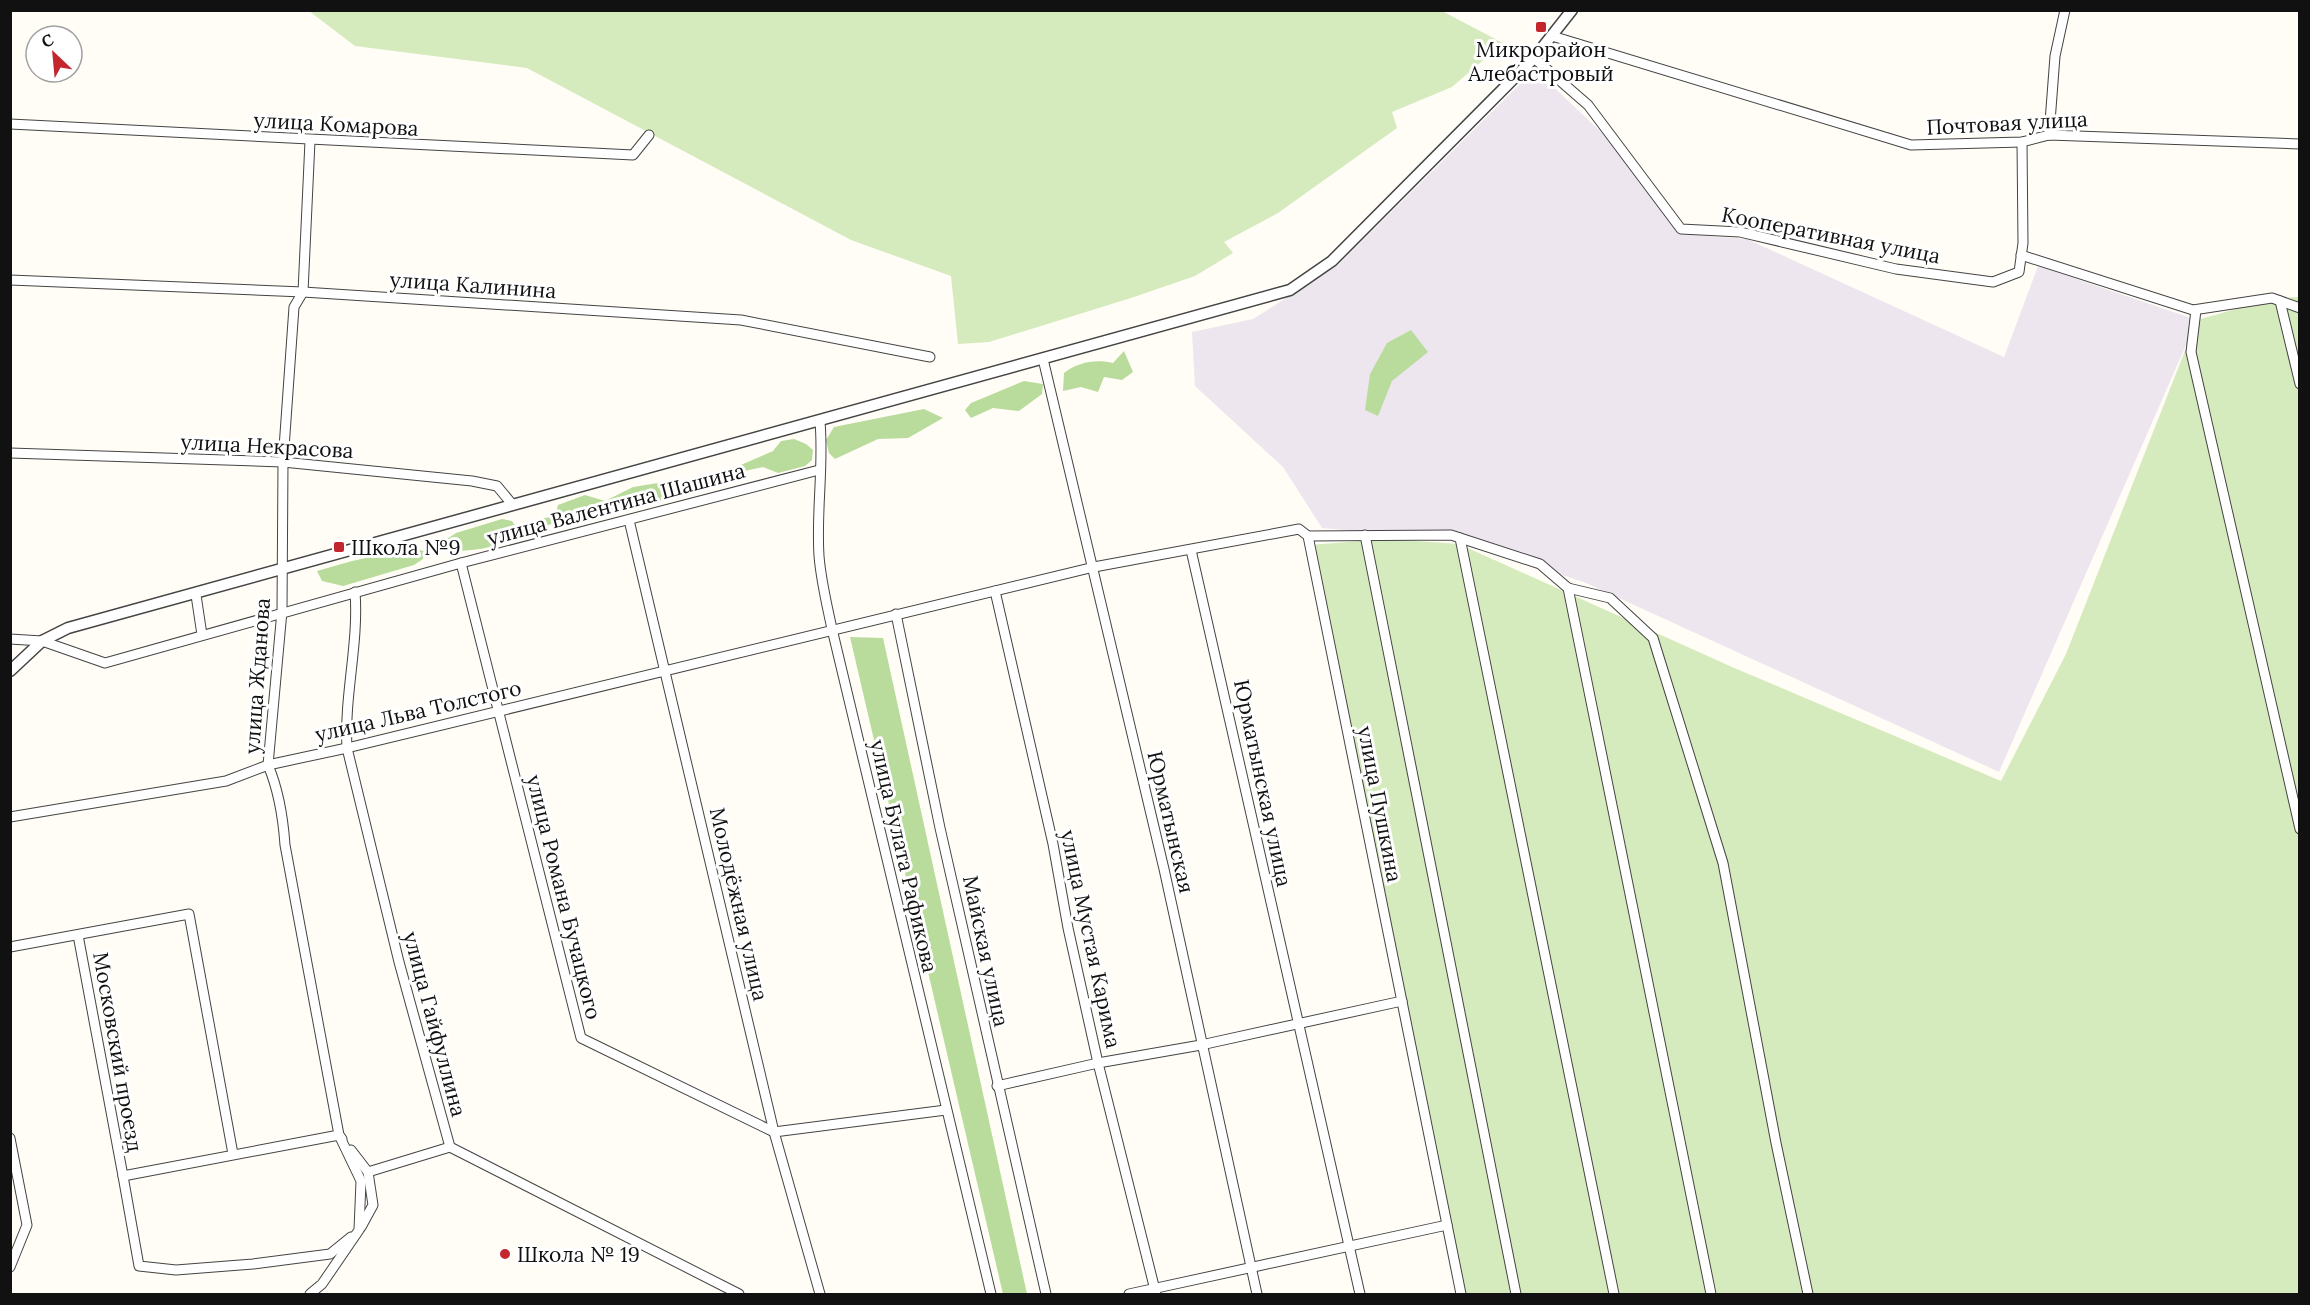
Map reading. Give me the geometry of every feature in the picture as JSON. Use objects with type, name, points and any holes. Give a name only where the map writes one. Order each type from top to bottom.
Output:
[{"type":"street","points":[[10,671],[42,641],[68,628],[196,595],[512,504],[820,422],[1290,290],[1332,261],[1534,58],[1572,10]]},
{"type":"street","points":[[2049,135],[2055,56],[2066,10]]},
{"type":"street","name":"Почтовая улица","points":[[1552,36],[1911,146],[2022,142],[2049,135],[2300,144]]},
{"type":"street","name":"Кооперативная улица","points":[[1534,58],[1588,105],[1681,229],[1740,232],[1896,269],[1993,282],[2019,272],[2021,255]]},
{"type":"street","name":"улица Комарова","points":[[10,124],[310,141],[633,155],[650,135]]},
{"type":"street","name":"улица Жданова","points":[[310,141],[303,292],[294,307],[283,462],[280,571],[282,611],[268,765],[276,786],[283,818],[285,844],[339,1136],[361,1180],[359,1230]]},
{"type":"street","points":[[2022,142],[2021,255],[2168,303],[2196,309],[2272,298],[2300,308]]},
{"type":"street","name":"улица Калинина","points":[[10,280],[303,292],[741,320],[930,357]]},
{"type":"street","points":[[2280,301],[2300,384]]},
{"type":"street","points":[[2196,309],[2190,352],[2300,829]]},
{"type":"street","name":"Юрматынская","points":[[1043,359],[1164,869],[1257,1294]]},
{"type":"street","name":"улица Булата Рафикова","points":[[820,422],[822,447],[819,470],[819,557],[832,629],[991,1294]]},
{"type":"street","name":"улица Некрасова","points":[[10,453],[283,462],[472,481],[497,486],[512,504]]},
{"type":"street","name":"улица Валентина Шашина","points":[[10,639],[42,641],[105,663],[282,611],[819,470]]},
{"type":"street","name":"Молодёжная улица","points":[[629,520],[774,1132],[820,1294]]},
{"type":"street","points":[[1094,567],[1299,529],[1308,536],[1451,535],[1540,564],[1568,588],[1610,598],[1653,638],[1724,863],[1776,1143],[1808,1294]]},
{"type":"street","points":[[1365,535],[1516,1294]]},
{"type":"street","name":"улица Пушкина","points":[[1308,536],[1461,1294]]},
{"type":"street","points":[[1460,538],[1614,1294]]},
{"type":"street","name":"Юрматынская улица","points":[[1191,550],[1360,1294]]},
{"type":"street","name":"улица Романа Бучацкого","points":[[461,563],[581,1038],[774,1132]]},
{"type":"street","name":"улица Льва Толстого","points":[[10,817],[226,781],[268,765],[347,748],[1094,567]]},
{"type":"street","points":[[1568,588],[1711,1294]]},
{"type":"street","name":"улица Мустая Карима","points":[[994,591],[1053,844],[1068,928],[1098,1063],[1155,1291]]},
{"type":"street","name":"улица Гайфуллина","points":[[355,592],[357,621],[345,721],[347,748],[399,962],[450,1147],[740,1294]]},
{"type":"street","points":[[196,595],[202,635]]},
{"type":"street","name":"Майская улица","points":[[896,614],[997,1086],[1046,1294]]},
{"type":"street","points":[[10,947],[189,914],[233,1154]]},
{"type":"street","name":"Московский проезд","points":[[78,935],[139,1266],[176,1270],[254,1264],[330,1254],[359,1230],[373,1204],[368,1172],[339,1136],[123,1176]]},
{"type":"street","points":[[997,1086],[1098,1063],[1201,1046],[1402,1001]]},
{"type":"street","points":[[774,1132],[946,1110]]},
{"type":"street","points":[[10,1138],[27,1225],[10,1267]]},
{"type":"street","points":[[368,1172],[450,1147]]},
{"type":"street","points":[[1129,1294],[1155,1291],[1349,1249],[1447,1225]]},
{"type":"street","points":[[310,1294],[322,1284],[359,1230]]},
{"type":"shaded area","points":[[1541,75],[1620,150],[1655,195],[1679,234],[1747,239],[2004,357],[2038,266],[2197,320],[1999,772],[1586,583],[1457,539],[1322,528],[1283,467],[1195,386],[1192,332],[1253,319],[1338,265],[1525,79]]},
{"type":"green space","points":[[1440,10],[1503,43],[1452,87],[1392,112],[1397,128],[1278,213],[1224,242],[1233,253],[1195,276],[1131,298],[989,342],[958,344],[951,276],[851,240],[527,68],[355,46],[309,11]]},
{"type":"green space","points":[[2299,297],[2299,1294],[1463,1294],[1309,545],[1388,539],[1459,544],[1732,667],[2001,781],[2066,654],[2197,320],[2275,298]]},
{"type":"green space","points":[[1411,330],[1428,352],[1392,381],[1378,416],[1365,410],[1370,374],[1387,343]]},
{"type":"green space","points":[[1124,351],[1133,372],[1122,380],[1104,377],[1098,392],[1081,387],[1063,391],[1064,373],[1069,369],[1087,362],[1113,363]]},
{"type":"green space","points":[[1024,381],[1043,384],[1042,394],[1019,411],[993,408],[971,418],[965,410],[971,403]]},
{"type":"green space","points":[[924,409],[943,418],[908,438],[878,439],[835,459],[829,453],[826,440],[834,427]]},
{"type":"green space","points":[[794,439],[813,450],[812,460],[805,466],[778,473],[763,467],[708,479],[773,451],[781,441]]},
{"type":"green space","points":[[664,482],[684,488],[668,498],[610,515],[586,514],[585,522],[574,524],[568,517],[534,531],[543,518],[555,517],[558,505],[585,495],[605,501],[633,487]]},
{"type":"green space","points":[[502,519],[512,521],[516,527],[512,534],[496,545],[474,550],[445,550],[442,542],[456,533]]},
{"type":"green space","points":[[414,548],[426,552],[423,559],[414,565],[343,586],[322,581],[317,571],[352,561]]},
{"type":"green space","points":[[850,637],[883,638],[1027,1294],[1003,1294]]},
{"type":"place","name":"Микрорайон Алебастровый","points":[[1541,27]]},
{"type":"place","name":"Школа №9","points":[[339,547]]},
{"type":"place","name":"Школа № 19","points":[[505,1254]]}]
